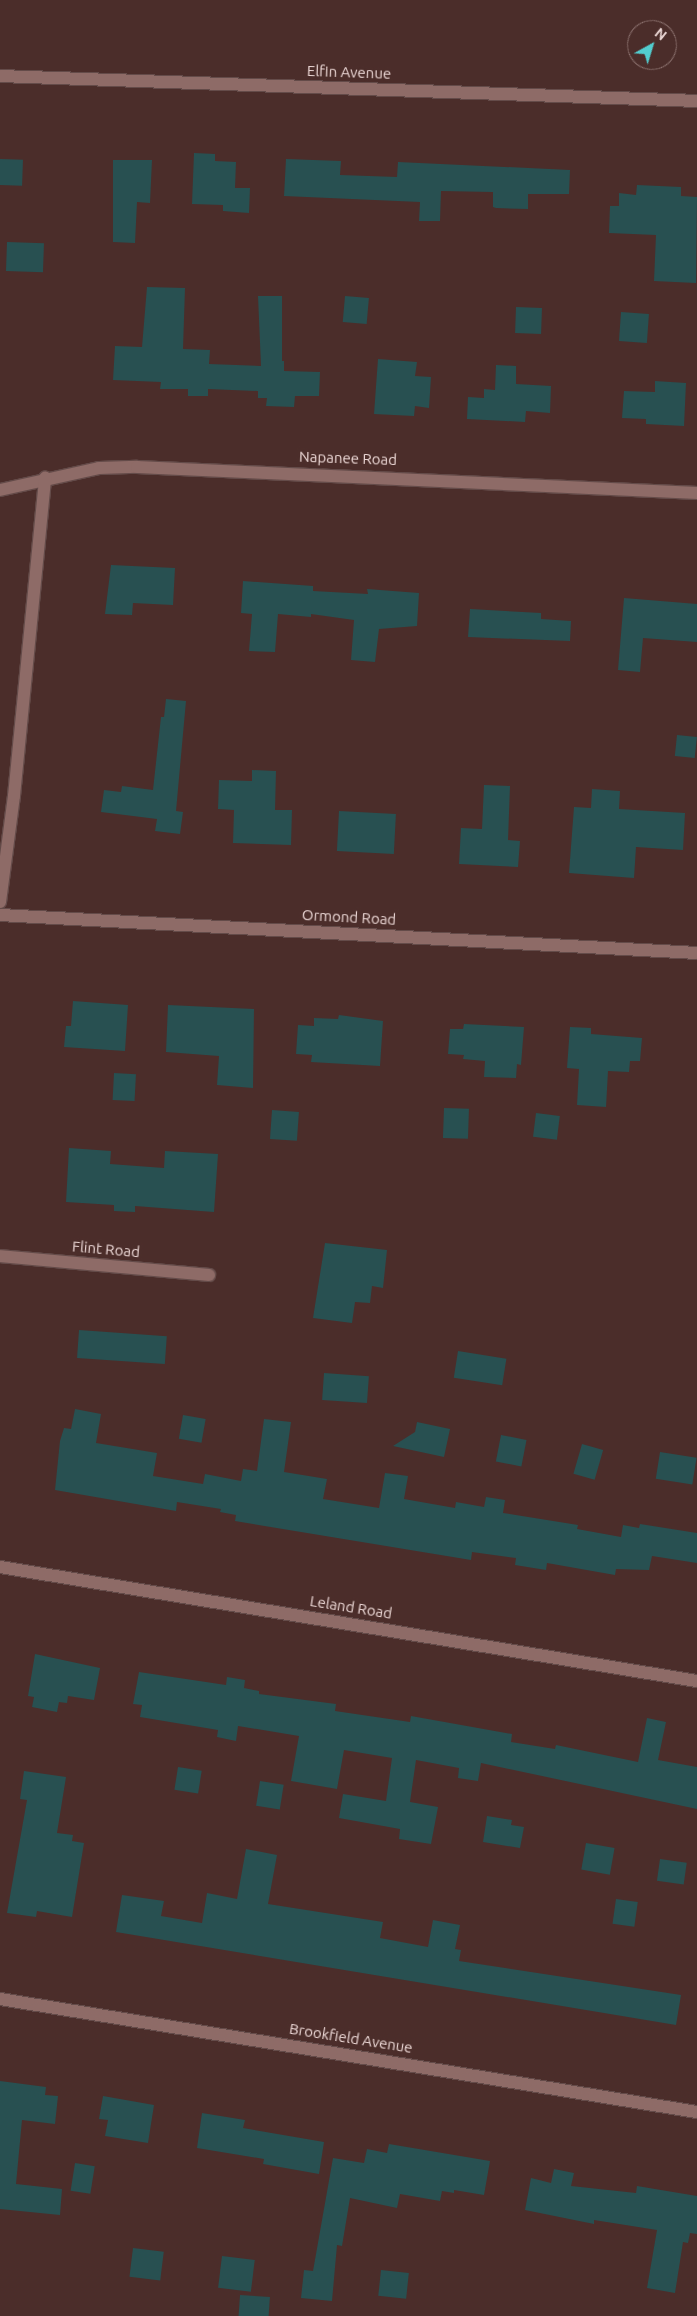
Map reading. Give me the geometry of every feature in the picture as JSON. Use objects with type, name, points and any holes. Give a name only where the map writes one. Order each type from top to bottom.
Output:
[{"type":"street","name":"Elfin Avenue","points":[[0,76],[697,101]]},
{"type":"street","name":"Napanee Road","points":[[0,490],[45,478],[99,468],[138,467],[697,493]]},
{"type":"street","points":[[0,902],[14,796],[45,478]]},
{"type":"street","name":"Ormond Road","points":[[0,915],[697,953]]},
{"type":"street","name":"Flint Road","points":[[0,1256],[209,1275]]},
{"type":"street","name":"Leland Road","points":[[0,1567],[697,1681]]},
{"type":"street","name":"Brookfield Avenue","points":[[0,1999],[697,2112]]},
{"type":"building","points":[[194,153],[215,154],[215,161],[236,162],[235,188],[250,188],[249,213],[223,211],[223,205],[192,204]]},
{"type":"building","points":[[0,159],[23,160],[22,186],[0,185]]},
{"type":"building","points":[[286,159],[341,161],[340,175],[397,177],[398,162],[570,170],[569,194],[528,194],[528,209],[493,207],[493,192],[441,191],[440,221],[419,221],[420,202],[284,196]]},
{"type":"building","points":[[113,160],[152,160],[150,203],[137,202],[135,243],[113,242]]},
{"type":"building","points":[[637,185],[681,187],[681,196],[697,197],[696,283],[654,281],[656,235],[609,233],[610,206],[619,206],[619,193],[636,195]]},
{"type":"building","points":[[7,242],[44,243],[43,272],[6,271]]},
{"type":"building","points":[[147,287],[185,288],[183,349],[210,350],[209,364],[261,366],[258,296],[282,296],[282,361],[284,361],[284,371],[320,372],[319,396],[295,396],[294,407],[266,406],[267,398],[258,398],[258,391],[208,389],[208,396],[188,396],[188,389],[160,389],[161,382],[113,380],[115,346],[142,347]]},
{"type":"building","points":[[345,296],[369,298],[367,324],[343,322]]},
{"type":"building","points":[[516,307],[542,308],[541,334],[515,333]]},
{"type":"building","points":[[621,312],[649,314],[647,343],[619,341]]},
{"type":"building","points":[[378,359],[417,362],[415,376],[431,377],[429,408],[415,406],[414,416],[374,414]]},
{"type":"building","points":[[496,365],[516,366],[516,384],[551,386],[550,413],[526,411],[525,422],[467,419],[468,397],[484,398],[484,389],[495,390]]},
{"type":"building","points":[[655,381],[686,383],[684,426],[646,424],[646,419],[622,418],[624,391],[655,392]]},
{"type":"building","points":[[111,565],[175,568],[173,605],[133,603],[132,615],[105,614]]},
{"type":"building","points":[[243,581],[313,586],[313,591],[368,594],[367,589],[419,593],[417,626],[379,629],[375,662],[351,660],[354,620],[311,614],[311,617],[278,614],[275,652],[249,651],[252,614],[241,613]]},
{"type":"building","points":[[624,598],[697,604],[697,642],[643,638],[640,672],[618,670]]},
{"type":"building","points":[[470,609],[541,613],[541,619],[571,621],[570,641],[468,637]]},
{"type":"building","points":[[166,699],[186,701],[176,811],[183,812],[180,834],[155,831],[157,819],[101,812],[104,790],[121,792],[122,786],[153,790],[161,717],[164,717]]},
{"type":"building","points":[[677,735],[697,737],[695,758],[675,756]]},
{"type":"building","points":[[252,770],[276,771],[275,810],[292,810],[291,845],[233,843],[234,810],[218,809],[219,780],[252,781]]},
{"type":"building","points":[[484,785],[510,786],[508,840],[520,841],[518,867],[459,864],[461,828],[482,829]]},
{"type":"building","points":[[592,789],[620,791],[619,809],[685,813],[683,850],[636,847],[634,878],[569,873],[574,807],[591,808]]},
{"type":"building","points":[[339,811],[396,814],[394,854],[337,851]]},
{"type":"building","points":[[73,1001],[128,1005],[125,1051],[64,1047],[66,1026],[71,1026]]},
{"type":"building","points":[[168,1005],[254,1009],[253,1088],[217,1085],[219,1056],[166,1052]]},
{"type":"building","points":[[339,1015],[383,1021],[380,1066],[311,1062],[312,1055],[296,1054],[298,1025],[314,1026],[314,1018],[338,1019]]},
{"type":"building","points":[[464,1024],[524,1027],[521,1065],[517,1064],[516,1078],[484,1077],[485,1061],[463,1059],[464,1055],[448,1054],[450,1029],[463,1029]]},
{"type":"building","points":[[570,1027],[591,1028],[591,1034],[642,1038],[640,1061],[630,1061],[629,1072],[608,1071],[606,1107],[577,1105],[579,1069],[567,1068]]},
{"type":"building","points":[[114,1073],[136,1074],[135,1101],[113,1100]]},
{"type":"building","points":[[444,1108],[469,1109],[468,1139],[443,1138]]},
{"type":"building","points":[[272,1110],[299,1112],[297,1141],[270,1139]]},
{"type":"building","points":[[536,1113],[560,1116],[557,1140],[533,1137]]},
{"type":"building","points":[[69,1148],[111,1151],[110,1164],[164,1168],[165,1151],[218,1154],[214,1212],[135,1206],[135,1212],[114,1211],[114,1205],[66,1202]]},
{"type":"building","points":[[325,1243],[387,1250],[383,1288],[372,1286],[370,1303],[355,1302],[352,1323],[313,1318]]},
{"type":"building","points":[[79,1330],[167,1336],[165,1364],[77,1358]]},
{"type":"building","points":[[458,1351],[506,1359],[502,1385],[454,1378]]},
{"type":"building","points":[[324,1373],[369,1376],[367,1403],[322,1400]]},
{"type":"building","points":[[75,1409],[101,1414],[96,1443],[157,1453],[153,1476],[203,1484],[205,1474],[241,1481],[243,1469],[257,1471],[264,1419],[291,1422],[284,1472],[327,1479],[323,1499],[379,1508],[385,1473],[408,1476],[404,1499],[455,1508],[456,1502],[484,1507],[486,1497],[505,1500],[503,1513],[578,1525],[577,1529],[621,1537],[623,1525],[639,1528],[640,1524],[697,1533],[697,1563],[652,1556],[649,1570],[616,1569],[615,1575],[547,1563],[546,1570],[515,1565],[516,1558],[472,1552],[471,1560],[235,1521],[236,1515],[220,1512],[221,1509],[177,1502],[176,1511],[55,1490],[60,1441],[64,1428],[71,1429]]},
{"type":"building","points":[[183,1415],[206,1419],[201,1443],[179,1439]]},
{"type":"building","points":[[417,1422],[450,1429],[444,1457],[393,1446],[415,1432]]},
{"type":"building","points":[[501,1435],[527,1440],[521,1466],[496,1462]]},
{"type":"building","points":[[582,1444],[603,1450],[595,1480],[573,1474]]},
{"type":"building","points":[[660,1452],[697,1458],[692,1484],[656,1479]]},
{"type":"building","points":[[35,1654],[100,1668],[94,1700],[68,1696],[67,1703],[59,1702],[57,1712],[32,1707],[34,1697],[28,1696]]},
{"type":"building","points":[[139,1672],[226,1685],[227,1677],[245,1680],[244,1688],[259,1691],[259,1694],[336,1704],[335,1711],[410,1722],[411,1716],[512,1734],[511,1742],[555,1749],[556,1745],[638,1762],[647,1718],[666,1722],[658,1760],[697,1767],[697,1809],[481,1763],[478,1781],[458,1778],[459,1768],[416,1760],[410,1802],[438,1807],[431,1844],[399,1839],[400,1829],[339,1818],[343,1794],[386,1801],[392,1758],[344,1750],[337,1789],[291,1781],[299,1736],[238,1726],[236,1741],[217,1737],[218,1730],[140,1717],[142,1705],[133,1704]]},
{"type":"building","points":[[178,1767],[202,1771],[198,1793],[174,1790]]},
{"type":"building","points":[[24,1771],[66,1777],[57,1833],[73,1835],[72,1841],[84,1843],[72,1917],[37,1911],[36,1917],[7,1913],[27,1800],[20,1799]]},
{"type":"building","points":[[260,1781],[284,1785],[280,1809],[256,1806]]},
{"type":"building","points":[[487,1816],[512,1820],[511,1825],[524,1827],[520,1848],[483,1842]]},
{"type":"building","points":[[586,1843],[615,1848],[610,1875],[581,1870]]},
{"type":"building","points":[[246,1849],[277,1855],[268,1904],[383,1922],[380,1938],[428,1947],[433,1920],[460,1925],[455,1949],[461,1950],[459,1961],[681,1995],[676,2025],[116,1932],[122,1895],[164,1901],[161,1916],[202,1923],[207,1893],[237,1899]]},
{"type":"building","points":[[660,1859],[687,1863],[684,1885],[657,1881]]},
{"type":"building","points":[[616,1899],[638,1902],[634,1927],[613,1924]]},
{"type":"building","points":[[0,2081],[46,2087],[45,2095],[58,2096],[55,2124],[22,2120],[16,2184],[62,2189],[60,2215],[0,2209]]},
{"type":"building","points":[[103,2096],[154,2105],[148,2143],[105,2136],[108,2120],[99,2119]]},
{"type":"building","points":[[202,2113],[245,2120],[243,2128],[324,2142],[319,2174],[263,2164],[264,2159],[197,2148]]},
{"type":"building","points":[[389,2144],[490,2161],[484,2195],[454,2190],[454,2193],[442,2191],[440,2201],[400,2194],[397,2208],[350,2198],[342,2246],[337,2245],[332,2301],[301,2298],[304,2270],[313,2271],[333,2158],[364,2163],[367,2149],[387,2153]]},
{"type":"building","points":[[75,2163],[95,2166],[90,2194],[71,2191]]},
{"type":"building","points":[[554,2169],[574,2173],[571,2186],[636,2193],[637,2186],[697,2196],[697,2234],[690,2233],[688,2243],[683,2242],[675,2293],[647,2288],[657,2230],[594,2220],[594,2224],[525,2210],[531,2178],[551,2183]]},
{"type":"building","points":[[133,2248],[164,2252],[160,2281],[129,2277]]},
{"type":"building","points":[[222,2256],[255,2260],[251,2292],[218,2288]]},
{"type":"building","points":[[381,2270],[409,2273],[406,2299],[378,2296]]},
{"type":"building","points":[[240,2295],[270,2297],[269,2316],[239,2316]]}]
